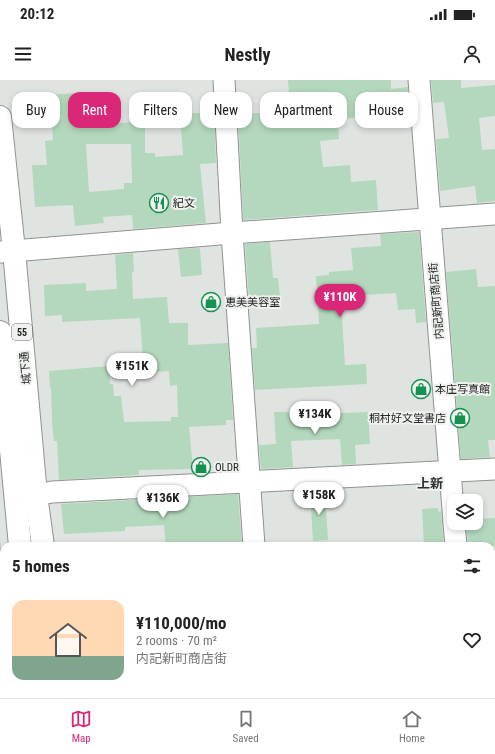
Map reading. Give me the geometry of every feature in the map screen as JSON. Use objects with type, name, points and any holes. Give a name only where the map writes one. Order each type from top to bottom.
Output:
[{"type":"main road","name":"城下通","points":[[0,117],[7,251],[42,542]]},
{"type":"main road","name":"城下通","points":[[0,332],[8,511],[19,542]]},
{"type":"main road","points":[[8,511],[36,495]]},
{"type":"street","points":[[224,80],[232,233],[254,542]]},
{"type":"street","name":"内記新町商店街","points":[[419,80],[452,494]]},
{"type":"street","points":[[7,251],[495,214]]},
{"type":"street","points":[[36,495],[52,492],[495,469]]},
{"type":"street","name":"内記新町商店街","points":[[455,530],[456,542]]},
{"type":"building","points":[[288,80],[391,80],[391,89],[408,87],[408,92],[355,92],[355,118],[347,118],[347,92],[289,92]]},
{"type":"building","points":[[431,80],[461,80],[461,88],[495,85],[495,116],[479,118],[482,150],[495,149],[495,201],[477,203],[475,186],[440,191],[436,139],[449,138],[444,102],[433,103]]},
{"type":"building","points":[[60,94],[68,94],[68,128],[121,128],[121,123],[129,123],[129,128],[145,128],[145,153],[155,153],[155,157],[183,155],[181,128],[192,128],[192,113],[200,113],[200,128],[215,128],[216,163],[200,164],[206,223],[133,229],[132,215],[103,217],[104,223],[75,226],[73,205],[35,207],[32,165],[47,165],[45,141],[53,140],[52,128],[60,128]],"holes":[[[86,144],[131,144],[132,183],[124,183],[124,189],[89,192]]]},
{"type":"building","points":[[252,113],[260,113],[260,128],[338,128],[339,139],[320,141],[323,167],[350,165],[351,182],[376,180],[378,210],[243,220],[239,128],[252,128]]},
{"type":"building","points":[[419,232],[426,322],[416,323],[415,309],[398,310],[396,293],[348,296],[348,299],[341,300],[345,365],[366,364],[367,384],[255,390],[252,348],[257,348],[256,328],[319,324],[316,276],[329,275],[329,272],[353,270],[351,248],[381,246],[380,234]]},
{"type":"building","points":[[270,242],[273,278],[278,278],[280,297],[249,299],[245,244]]},
{"type":"building","points":[[200,248],[202,275],[181,277],[178,249]]},
{"type":"building","points":[[133,253],[133,299],[167,297],[169,323],[188,323],[188,345],[228,343],[233,420],[226,420],[226,425],[189,427],[193,469],[139,470],[139,475],[59,480],[57,441],[54,441],[52,422],[49,371],[109,366],[110,384],[113,384],[114,396],[121,396],[124,422],[171,421],[171,417],[178,417],[177,385],[170,386],[169,371],[156,372],[155,360],[143,361],[140,318],[62,322],[62,315],[45,316],[44,285],[86,283],[86,291],[117,289],[115,255]]},
{"type":"building","points":[[476,269],[478,287],[495,286],[495,440],[488,440],[490,457],[461,459],[446,272]]},
{"type":"building","points":[[274,412],[317,412],[318,414],[368,412],[370,444],[355,445],[356,464],[342,465],[340,439],[291,441],[293,467],[261,469],[259,445],[276,444]]},
{"type":"building","points":[[325,490],[328,540],[313,541],[310,491]]},
{"type":"building","points":[[238,494],[242,542],[166,542],[164,525],[125,527],[125,531],[64,534],[61,504]]},
{"type":"building","points":[[438,508],[438,512],[441,511],[444,542],[424,542],[422,509]]},
{"type":"building","points":[[495,518],[495,542],[468,542],[467,530],[483,530],[483,519]]},
{"type":"place","name":"紀文","points":[[159,203]]},
{"type":"place","name":"恵美美容室","points":[[211,302]]},
{"type":"place","name":"本庄写真館","points":[[421,389]]},
{"type":"place","name":"桐村好文堂書店","points":[[460,418]]},
{"type":"place","name":"OLDR","points":[[201,467]]},
{"type":"district","name":"上新","points":[[430,483]]}]
